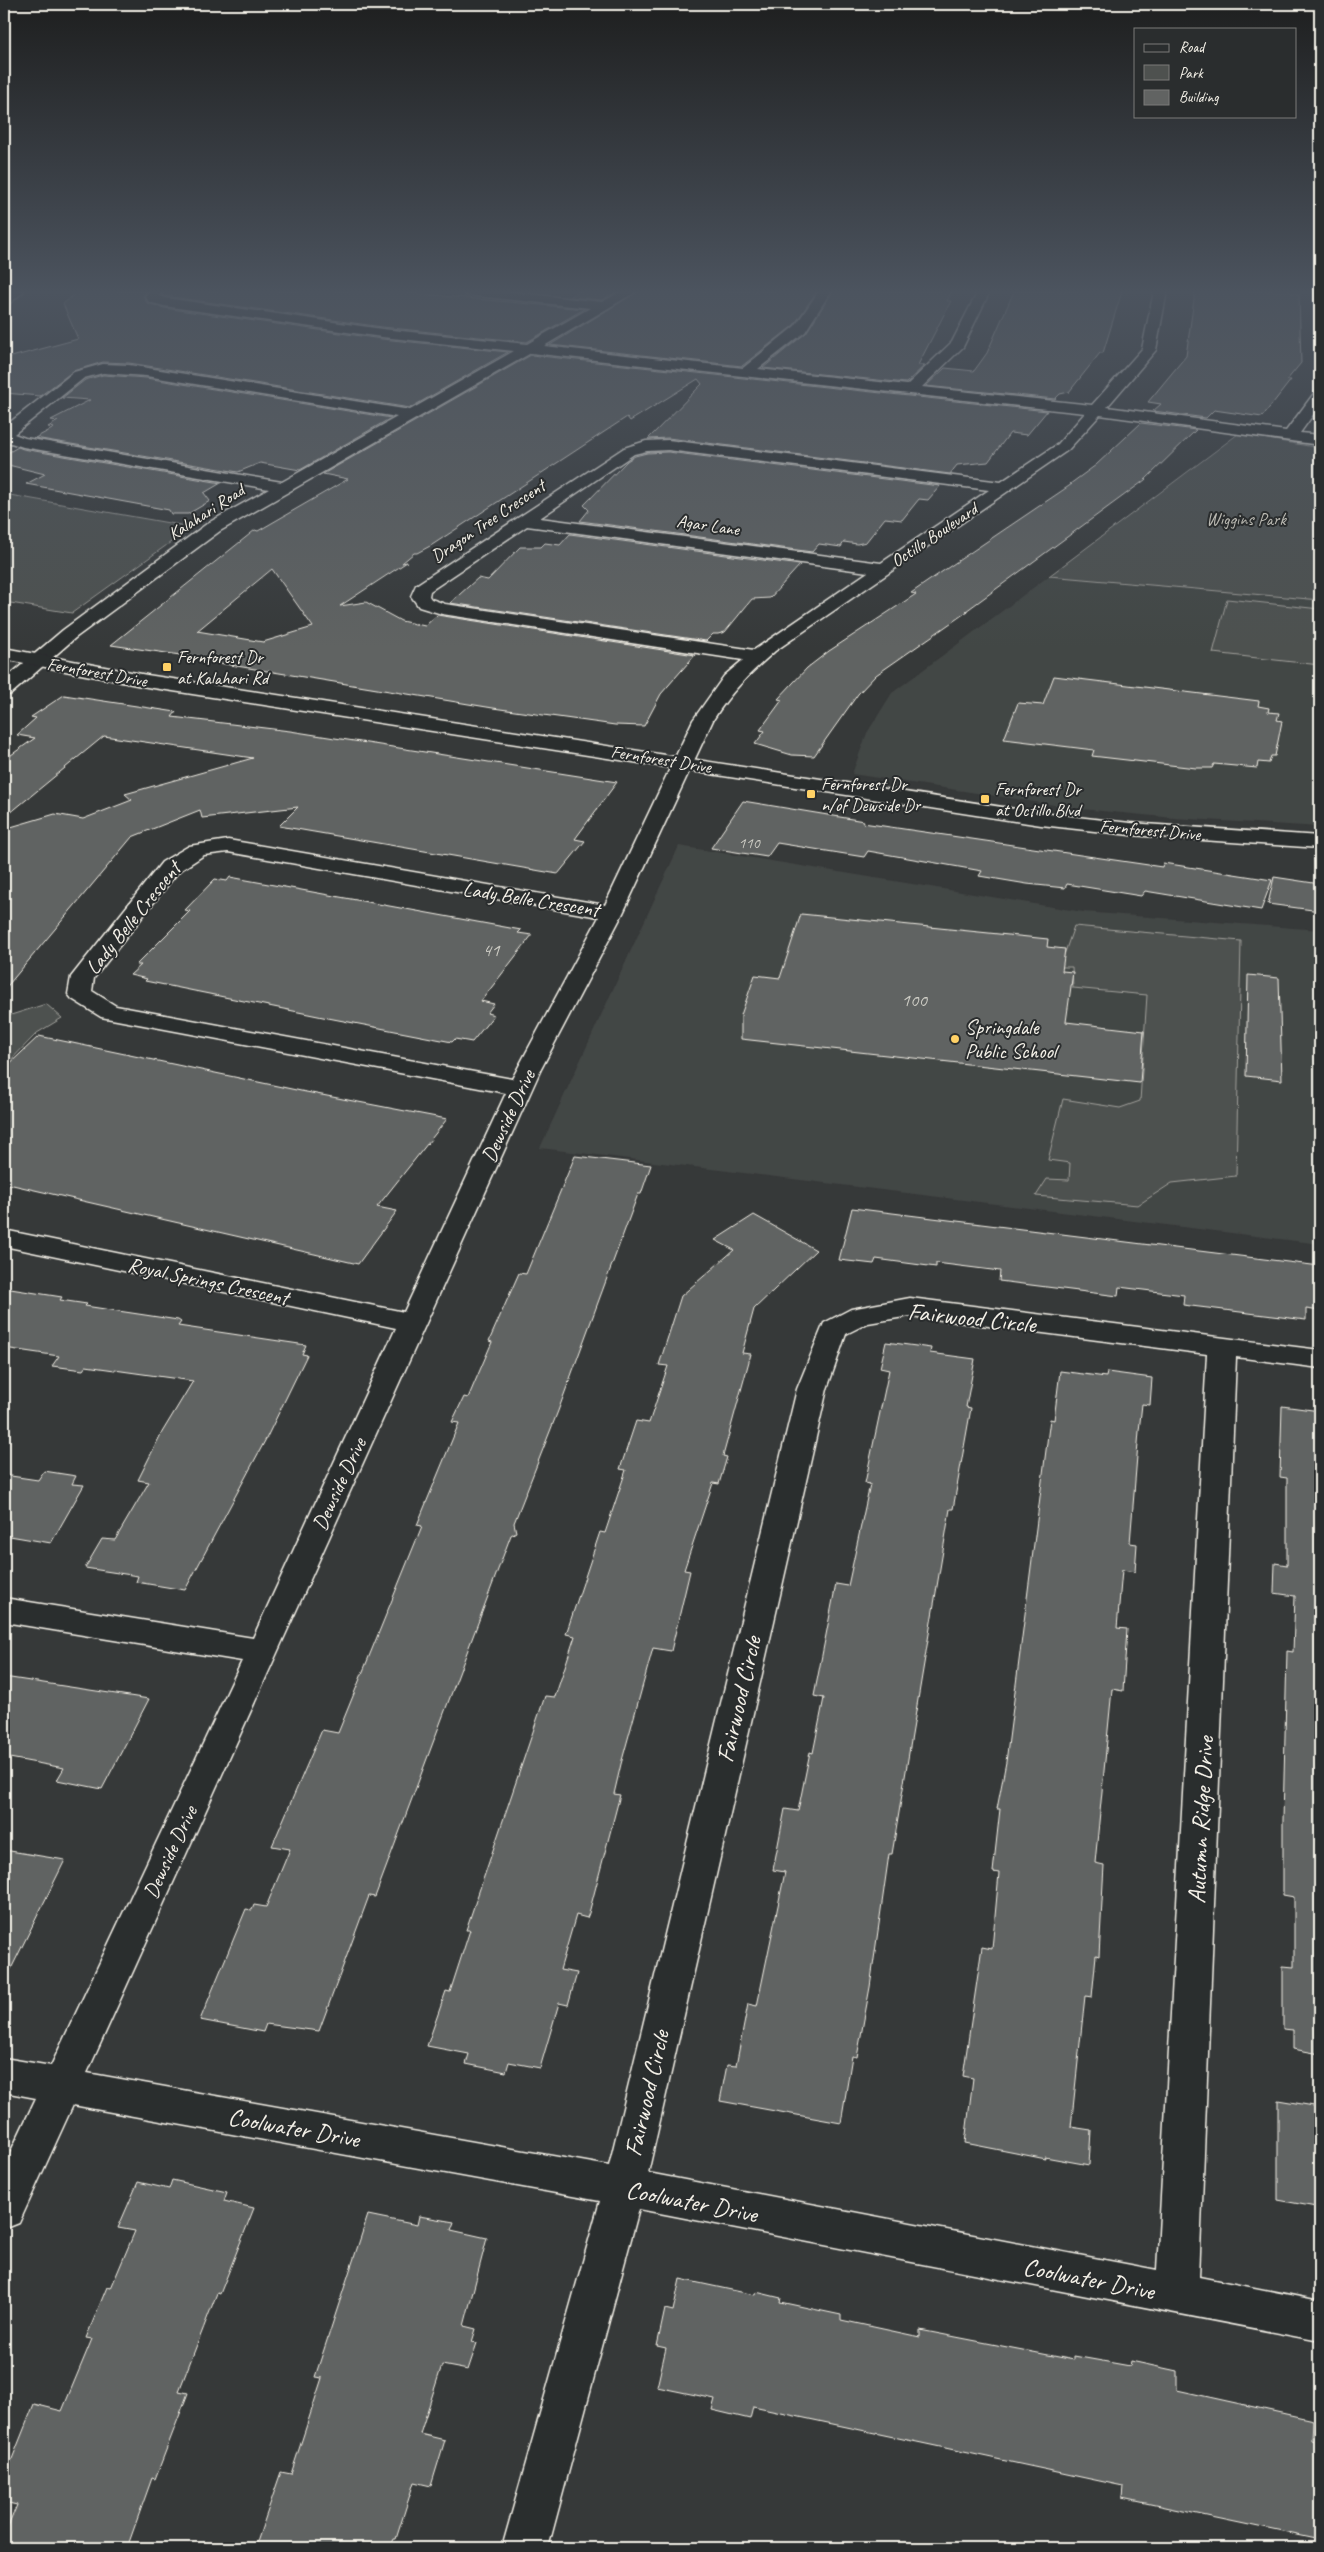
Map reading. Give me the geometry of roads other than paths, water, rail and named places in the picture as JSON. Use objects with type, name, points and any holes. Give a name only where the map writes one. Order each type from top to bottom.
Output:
[{"type":"street","points":[[34,410],[6,433],[10,438],[23,442],[283,488]]},
{"type":"street","points":[[387,410],[412,414]]},
{"type":"street","name":"Kalahari Road","points":[[4,690],[69,634],[214,527],[419,410]]},
{"type":"street","name":"Octillo Boulevard","points":[[684,762],[716,698],[731,680],[756,656],[1063,447],[1098,410]]},
{"type":"street","points":[[1099,410],[1320,440]]},
{"type":"street","points":[[1291,436],[1309,410]]},
{"type":"street","name":"Dragon Tree Crescent","points":[[756,656],[442,609],[425,603],[420,596],[422,590],[629,451],[646,446],[668,445],[1004,487]]},
{"type":"street","name":"Agar Lane","points":[[526,521],[884,569]]},
{"type":"street","name":"Fernforest Drive","points":[[4,654],[147,681],[1085,825],[1320,842]]},
{"type":"street","name":"Dewside Drive","points":[[4,2210],[263,1652],[521,1088],[612,913],[684,762]]},
{"type":"street","name":"Lady Belle Crescent","points":[[521,1088],[109,1012],[80,994],[83,977],[170,867],[184,855],[201,847],[228,846],[612,913]]},
{"type":"street","name":"Royal Springs Crescent","points":[[4,1238],[413,1324]]},
{"type":"street","name":"Fairwood Circle","points":[[525,2548],[624,2187],[812,1389],[834,1329],[861,1315],[910,1307],[1320,1359]]},
{"type":"street","name":"Autumn Ridge Drive","points":[[1177,2294],[1222,1347]]},
{"type":"street","points":[[4,1610],[263,1652]]},
{"type":"street","name":"Coolwater Drive","points":[[4,2075],[63,2084],[624,2187],[1320,2322]]},
{"type":"place","name":"Fernforest Dr at Kalahari Rd","points":[[167,667]]},
{"type":"place","name":"Fernforest Dr n/of Dewside Dr","points":[[811,794]]},
{"type":"place","name":"Fernforest Dr at Octillo Blvd","points":[[985,799]]},
{"type":"place","name":"Springdale Public School","points":[[955,1039]]},
{"type":"park label","name":"Wiggins Park","points":[[1246,519]]}]
